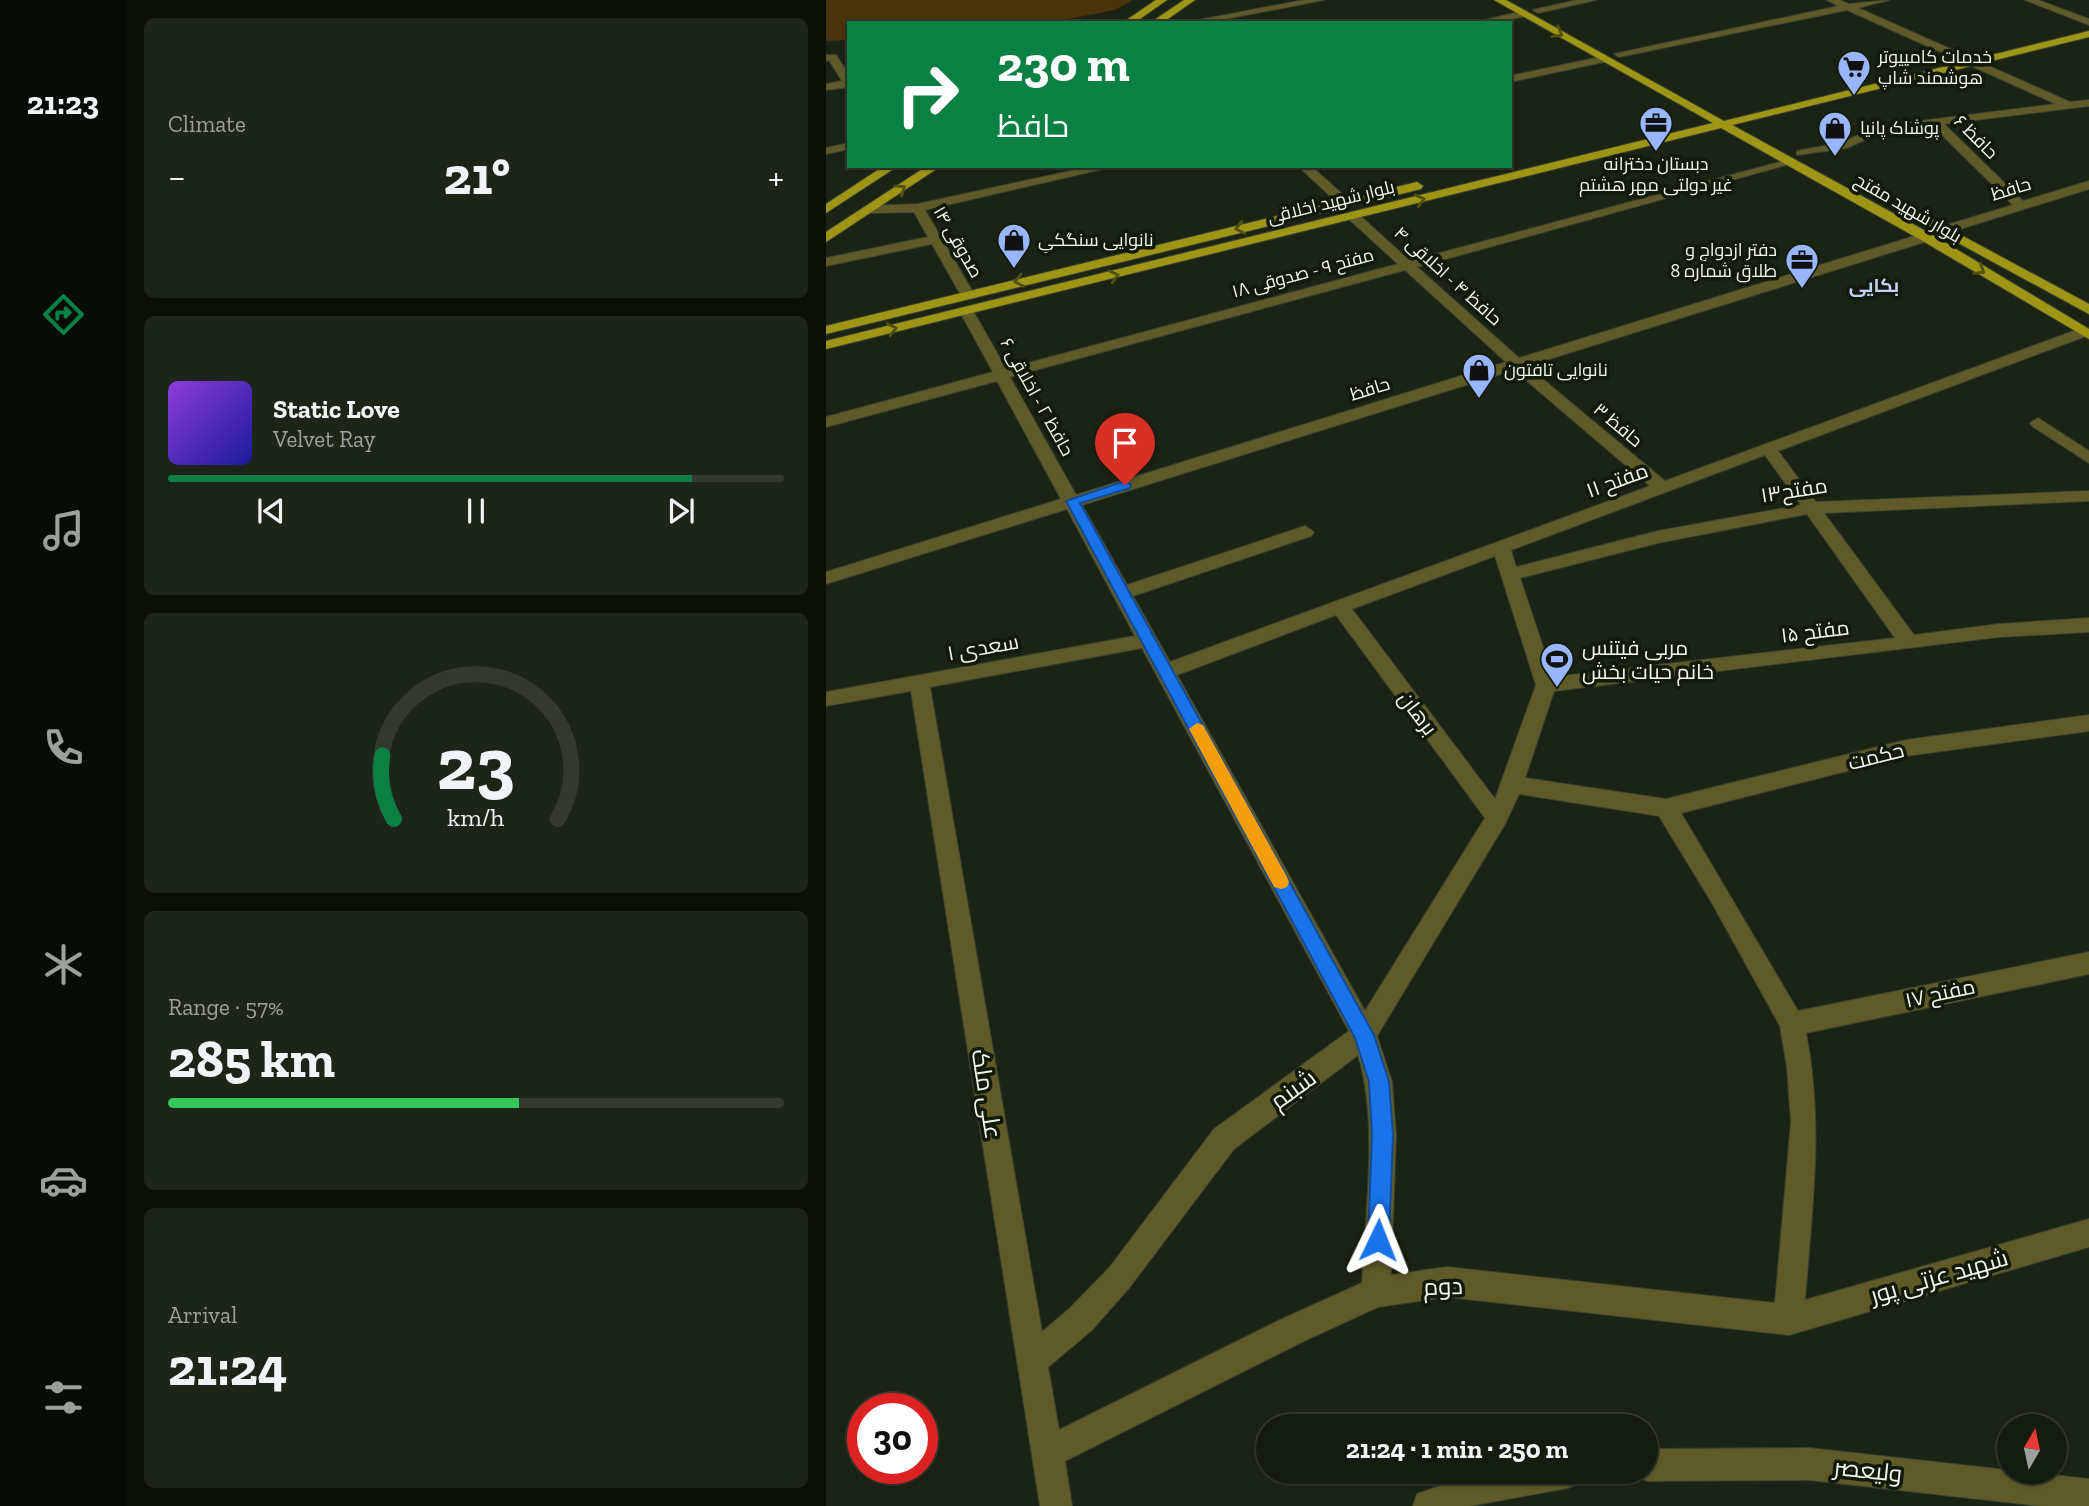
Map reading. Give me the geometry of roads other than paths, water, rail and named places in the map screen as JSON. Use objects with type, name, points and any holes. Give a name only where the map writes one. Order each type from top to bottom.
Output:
[{"type":"main road","points":[[1130,21],[1162,0]]},
{"type":"main road","points":[[1158,21],[1190,0]]},
{"type":"main road","name":"بلوار شهید مفتح","points":[[1499,0],[1687,104],[1701,117],[1737,118],[1873,192]]},
{"type":"main road","points":[[1520,0],[1680,87]]},
{"type":"main road","points":[[1745,106],[2089,23]]},
{"type":"main road","points":[[1737,118],[2089,34]]},
{"type":"main road","points":[[1687,104],[1704,100]]},
{"type":"main road","name":"بلوار شهید مفتح","points":[[1722,117],[1741,134],[1926,237],[2087,334]]},
{"type":"main road","name":"بلوار شهید اخلاقی","points":[[826,345],[1354,217],[1722,117]]},
{"type":"main road","points":[[1741,134],[1743,131],[1757,129]]},
{"type":"main road","points":[[826,209],[889,168]]},
{"type":"main road","points":[[826,238],[931,168]]},
{"type":"main road","name":"بلوار شهید اخلاقی","points":[[826,330],[967,293],[1489,168]]},
{"type":"main road","name":"بلوار شهید مفتح","points":[[1896,205],[2089,310]]},
{"type":"street","points":[[1199,21],[1319,0]]},
{"type":"street","points":[[1538,10],[1591,0]]},
{"type":"street","points":[[1832,0],[2089,115]]},
{"type":"street","points":[[1619,54],[1884,0]]},
{"type":"street","points":[[2031,0],[2089,23]]},
{"type":"street","points":[[1487,21],[1523,14]]},
{"type":"street","points":[[829,57],[847,80]]},
{"type":"street","points":[[1512,79],[1605,59]]},
{"type":"street","points":[[826,87],[847,83]]},
{"type":"street","points":[[1801,153],[1843,146],[1880,129],[2089,103]]},
{"type":"street","name":"حافظ ۶","points":[[1936,123],[2021,206]]},
{"type":"street","points":[[826,150],[847,146]]},
{"type":"street","name":"مفتح ۹ - صدوقی ۱۸","points":[[826,422],[1791,163]]},
{"type":"street","points":[[871,209],[918,208],[1101,168]]},
{"type":"street","points":[[1306,168],[1345,203]]},
{"type":"street","name":"حافظ","points":[[1944,230],[2089,185]]},
{"type":"street","name":"صدوقی ۱۴","points":[[918,208],[967,293]]},
{"type":"street","name":"حافظ ۴ - اخلاقی ۴","points":[[1354,217],[1516,364]]},
{"type":"street","name":"حافظ","points":[[826,578],[1926,237]]},
{"type":"street","points":[[826,262],[935,239]]},
{"type":"street","name":"حافظ ۲ - اخلاقی ۶","points":[[967,312],[1364,1035],[1379,1082],[1382,1135],[1376,1293]]},
{"type":"street","name":"مفتح ۱۱","points":[[1166,671],[2087,334]]},
{"type":"street","name":"حافظ ۳","points":[[1516,364],[1663,488]]},
{"type":"street","points":[[2038,423],[2089,458]]},
{"type":"street","points":[[1769,449],[1909,643]]},
{"type":"street","name":"مفتح۱۳","points":[[1511,574],[1658,537],[1812,508],[2089,496]]},
{"type":"street","points":[[1123,593],[1305,532]]},
{"type":"street","points":[[1501,547],[1546,685]]},
{"type":"street","name":"برهان","points":[[1340,607],[1497,818]]},
{"type":"street","name":"مفتح ۱۵","points":[[1546,685],[2034,626],[2089,625]]},
{"type":"street","name":"سعدی ۱","points":[[826,699],[1149,640]]},
{"type":"street","name":"علی ملک","points":[[919,681],[1056,1506]]},
{"type":"street","name":"شبنم","points":[[1032,1362],[1080,1320],[1119,1278],[1224,1139],[1364,1035],[1497,818],[1512,785],[1546,685]]},
{"type":"street","name":"حکمت","points":[[1666,808],[1906,748],[2089,723]]},
{"type":"street","points":[[1512,785],[1666,808],[1720,896],[1792,1024],[1800,1067],[1804,1122],[1789,1320]]},
{"type":"street","name":"مفتح ۱۷","points":[[1792,1024],[2089,963]]},
{"type":"street","name":"شهید عزتی پور","points":[[1789,1320],[2089,1233]]},
{"type":"street","name":"دوم","points":[[1047,1453],[1293,1330],[1376,1293],[1447,1282],[1789,1320]]},
{"type":"street","name":"ولیعصر","points":[[1658,1465],[1809,1464],[2056,1498],[2089,1495]]},
{"type":"street","points":[[1429,1506],[1468,1490],[1501,1484]]},
{"type":"place","name":"خدمات کامپیوتر هوشمند شاپ","points":[[1854,97]]},
{"type":"place","name":"دبستان دخترانه غیر دولتی مهر هشتم","points":[[1656,153]]},
{"type":"place","name":"پوشاک پانیا","points":[[1835,158]]},
{"type":"place","name":"نانوایی سنگکیِ","points":[[1014,270]]},
{"type":"place","name":"دفتر ازدواج و طلاق شماره 8","points":[[1802,290]]},
{"type":"place","name":"نانوایی تافتون","points":[[1479,400]]},
{"type":"place","name":"مربی فیتنس خانم حیات بخش","points":[[1557,689]]},
{"type":"district","name":"بکایی","points":[[1874,285]]}]
